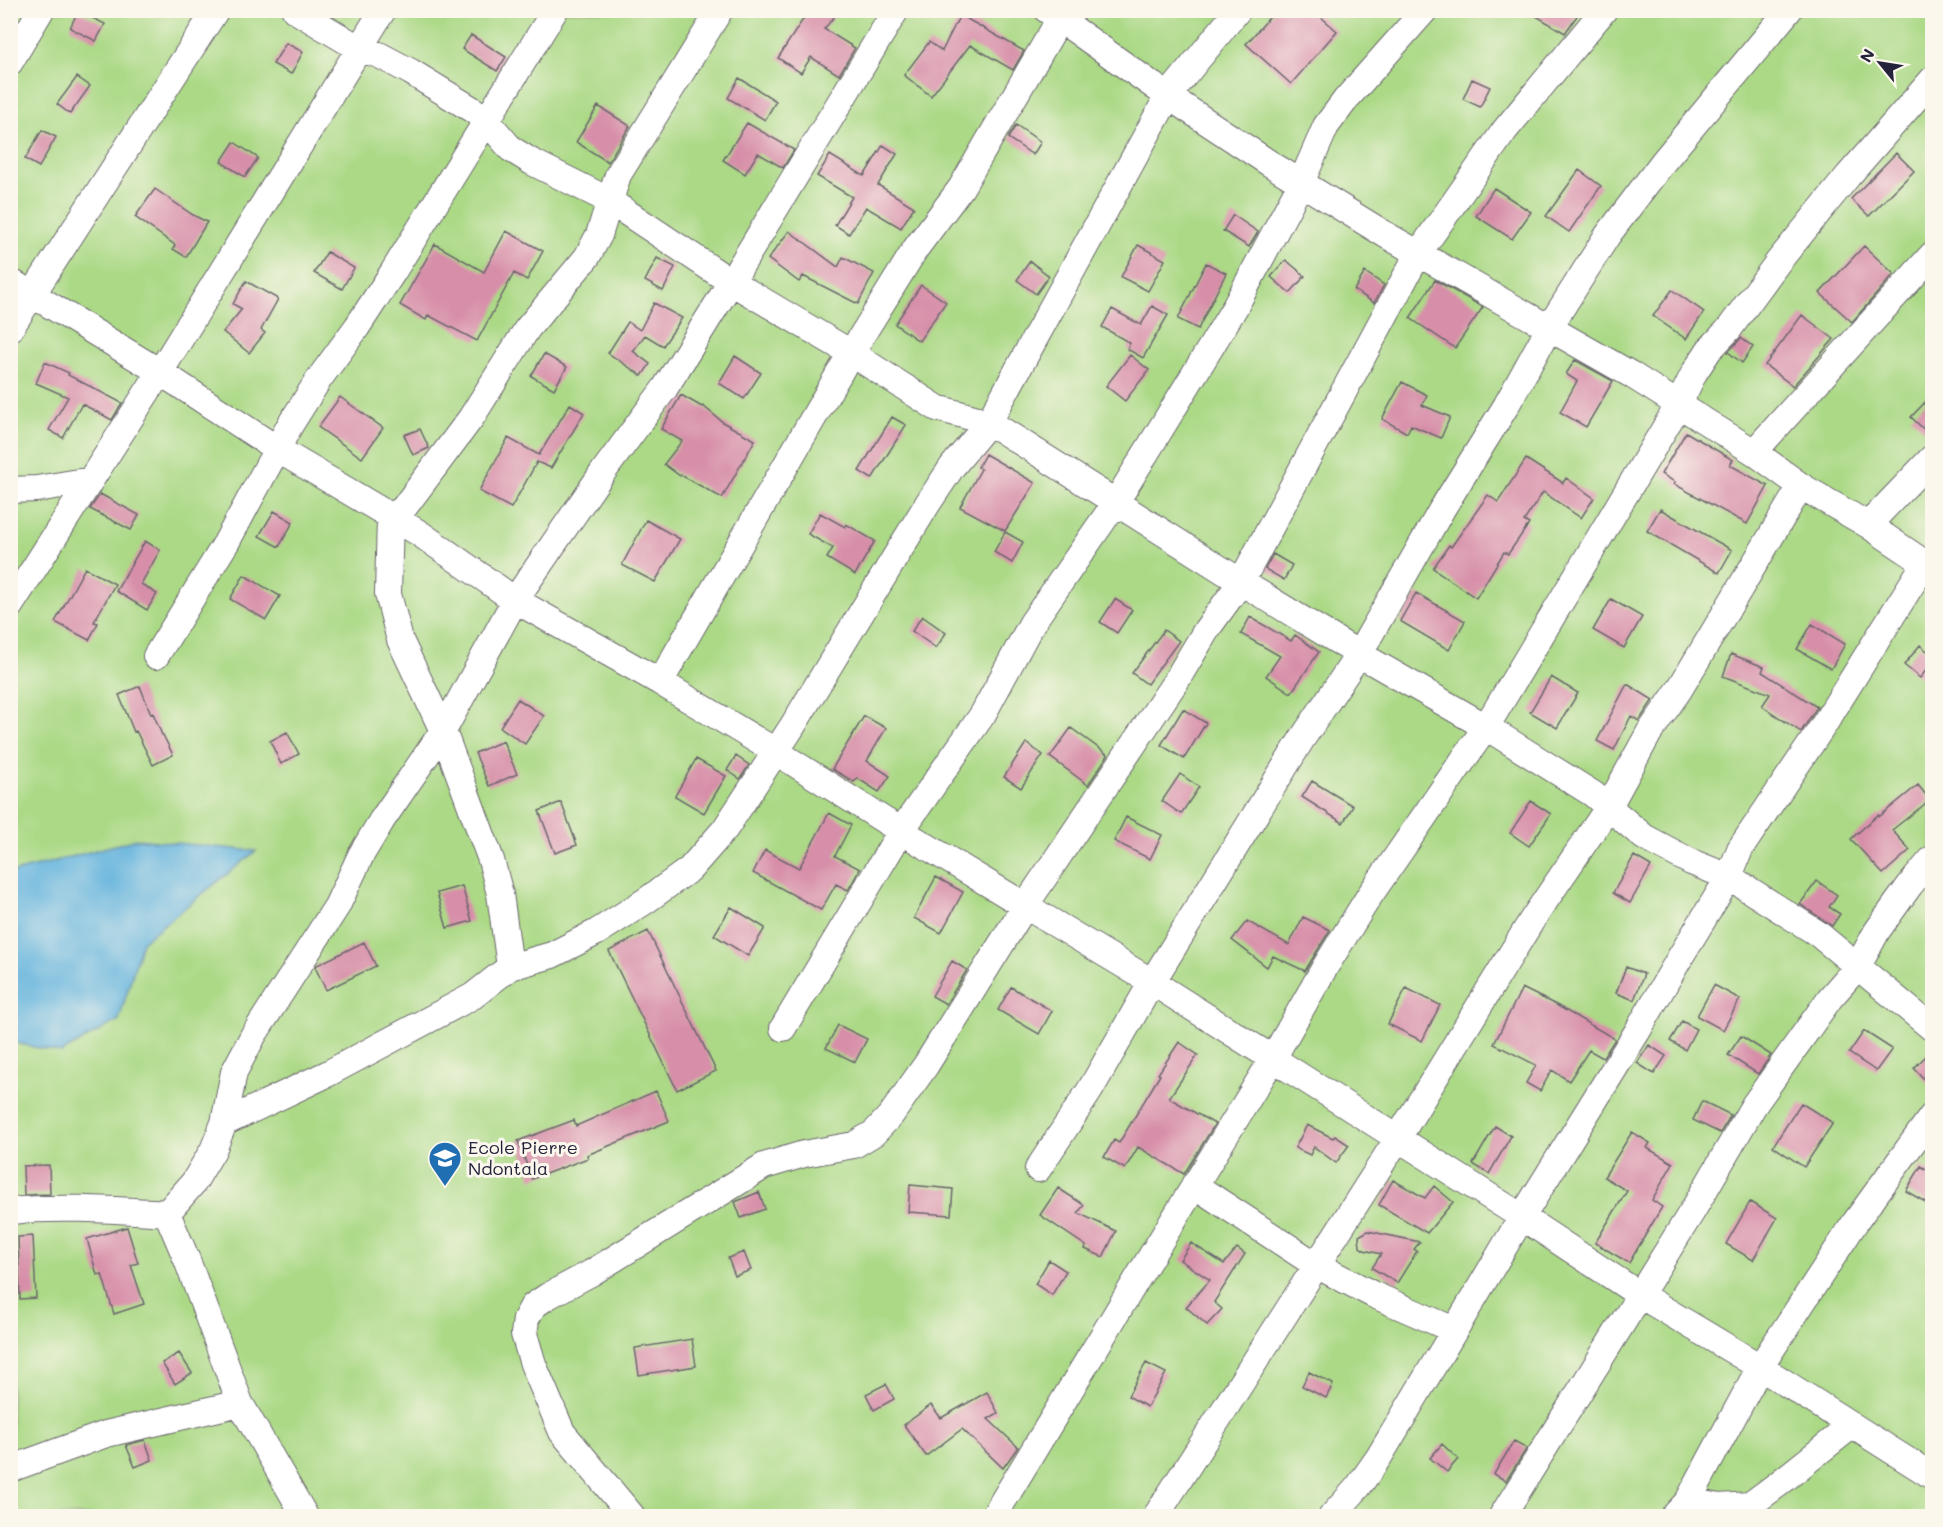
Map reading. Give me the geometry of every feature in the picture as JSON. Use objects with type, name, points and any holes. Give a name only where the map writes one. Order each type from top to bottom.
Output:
[{"type":"street","points":[[10,62],[41,10]]},
{"type":"street","points":[[10,329],[22,287],[216,10]]},
{"type":"street","points":[[295,10],[360,49],[396,64],[487,121],[511,149],[557,176],[608,200],[731,282],[851,353],[937,408],[989,422],[1241,582],[1359,654],[1486,727],[1593,794],[1644,837],[1691,862],[1729,877],[1795,918],[1858,966],[1932,1028]]},
{"type":"street","points":[[10,606],[160,372],[383,10]]},
{"type":"street","points":[[156,656],[226,543],[277,449],[319,379],[393,272],[555,10]]},
{"type":"street","points":[[390,517],[403,509],[471,418],[527,329],[587,257],[599,235],[608,200],[618,175],[720,10]]},
{"type":"street","points":[[167,1213],[194,1182],[213,1150],[224,1123],[234,1072],[253,1036],[337,906],[361,855],[382,820],[443,731],[515,600],[603,472],[649,412],[731,282],[896,10]]},
{"type":"street","points":[[224,1123],[327,1074],[473,996],[510,967],[552,955],[597,932],[690,869],[725,829],[928,503],[952,467],[989,422],[1168,96],[1238,10]]},
{"type":"street","points":[[783,1028],[901,831],[983,714],[1032,622],[1116,502],[1235,307],[1301,183],[1326,126],[1347,98],[1425,10]]},
{"type":"street","points":[[632,1516],[562,1432],[532,1364],[524,1334],[526,1319],[533,1306],[591,1273],[764,1166],[804,1154],[854,1145],[874,1133],[891,1115],[926,1065],[1025,906],[1176,681],[1207,629],[1241,582],[1418,254],[1505,130],[1604,10]]},
{"type":"street","points":[[1038,1169],[1090,1090],[1152,982],[1302,739],[1359,654],[1442,509],[1506,406],[1549,328],[1606,236],[1789,10]]},
{"type":"street","points":[[660,682],[851,353],[916,248],[961,188],[1058,13],[1168,96],[1301,183],[1418,254],[1630,374],[1929,566],[1740,849],[1729,877],[1637,1032],[1522,1217],[1378,1457],[1358,1487],[1332,1516]]},
{"type":"street","points":[[994,1516],[1272,1060],[1364,904],[1486,727],[1678,406],[1694,373],[1709,350],[1729,329],[1778,262],[1848,176],[1932,80]]},
{"type":"street","points":[[1754,452],[1932,255]]},
{"type":"street","points":[[22,287],[160,372],[277,449],[428,539],[515,600],[660,682],[1152,982],[1522,1217],[1640,1295],[1760,1367],[1932,1476]]},
{"type":"street","points":[[1868,525],[1932,458]]},
{"type":"street","points":[[10,490],[37,489],[91,480]]},
{"type":"street","points":[[1156,1516],[1398,1138],[1532,920],[1608,808],[1649,733],[1679,690],[1802,486]]},
{"type":"street","points":[[390,517],[388,594],[400,640],[443,731],[491,860],[500,894],[510,967]]},
{"type":"street","points":[[1502,1516],[1640,1295],[1754,1105],[1830,998],[1858,966],[1877,931],[1932,859]]},
{"type":"street","points":[[1681,1509],[1760,1367],[1856,1221],[1932,1116]]},
{"type":"street","points":[[1194,1185],[1316,1264],[1372,1294],[1454,1330]]},
{"type":"street","points":[[10,1211],[39,1208],[123,1209],[167,1213]]},
{"type":"street","points":[[167,1213],[187,1260],[240,1403],[305,1516]]},
{"type":"street","points":[[10,1469],[106,1434],[240,1403]]},
{"type":"street","points":[[1681,1509],[1737,1507],[1754,1511],[1777,1485],[1851,1426]]},
{"type":"green space","points":[[11,11],[1932,11],[1932,1516],[11,1516]]},
{"type":"water","points":[[137,839],[256,851],[142,942],[119,1020],[61,1053],[11,1042],[11,873]]},
{"type":"building","points":[[809,10],[840,10],[824,29],[855,48],[839,75],[811,57],[801,73],[778,58]]},
{"type":"building","points":[[1276,10],[1313,10],[1337,31],[1291,84],[1246,44]]},
{"type":"building","points":[[1526,10],[1581,10],[1565,33]]},
{"type":"building","points":[[78,11],[105,24],[96,41],[70,28]]},
{"type":"building","points":[[960,15],[1024,51],[1013,70],[970,45],[931,96],[904,75],[929,42],[942,51]]},
{"type":"building","points":[[471,35],[506,57],[497,71],[462,49]]},
{"type":"building","points":[[286,43],[303,52],[291,74],[273,64]]},
{"type":"building","points":[[77,77],[90,86],[70,114],[57,104]]},
{"type":"building","points":[[739,78],[776,101],[765,120],[728,98]]},
{"type":"building","points":[[1472,79],[1490,87],[1480,107],[1463,99]]},
{"type":"building","points":[[598,106],[630,126],[608,162],[576,142]]},
{"type":"building","points":[[747,123],[794,150],[783,168],[758,153],[745,174],[723,160]]},
{"type":"building","points":[[1016,125],[1041,142],[1033,155],[1008,138]]},
{"type":"building","points":[[42,130],[56,137],[39,167],[25,159]]},
{"type":"building","points":[[234,142],[258,158],[245,177],[221,162]]},
{"type":"building","points":[[883,145],[897,154],[878,185],[914,207],[901,228],[866,207],[849,234],[835,225],[852,197],[817,176],[830,155],[864,176]]},
{"type":"building","points":[[1896,153],[1914,171],[1869,216],[1851,199]]},
{"type":"building","points":[[1579,170],[1601,186],[1569,232],[1546,216]]},
{"type":"building","points":[[1494,188],[1531,212],[1512,239],[1476,216]]},
{"type":"building","points":[[155,189],[207,222],[186,257],[173,249],[175,245],[135,217]]},
{"type":"building","points":[[1233,215],[1258,232],[1249,247],[1223,231]]},
{"type":"building","points":[[506,231],[543,251],[527,280],[514,273],[477,341],[428,315],[426,320],[400,305],[435,244],[484,272]]},
{"type":"building","points":[[789,231],[838,267],[843,257],[874,273],[858,304],[803,276],[799,282],[768,259]]},
{"type":"building","points":[[1138,245],[1165,260],[1148,291],[1121,277]]},
{"type":"building","points":[[1864,246],[1894,274],[1852,322],[1820,293]]},
{"type":"building","points":[[327,252],[354,268],[342,289],[314,273]]},
{"type":"building","points":[[657,258],[675,267],[663,291],[645,281]]},
{"type":"building","points":[[1286,260],[1305,276],[1290,293],[1271,277]]},
{"type":"building","points":[[1030,261],[1049,276],[1036,294],[1017,280]]},
{"type":"building","points":[[1206,263],[1226,273],[1198,329],[1178,319]]},
{"type":"building","points":[[1365,272],[1384,285],[1374,303],[1354,290]]},
{"type":"building","points":[[1435,280],[1483,307],[1455,348],[1410,318]]},
{"type":"building","points":[[246,281],[278,299],[261,330],[265,333],[249,353],[223,332],[242,309],[233,304]]},
{"type":"building","points":[[921,285],[946,302],[919,341],[895,324]]},
{"type":"building","points":[[1672,290],[1704,312],[1686,339],[1653,316]]},
{"type":"building","points":[[654,303],[682,318],[663,346],[645,335],[633,351],[650,364],[642,376],[608,353],[628,322],[640,330]]},
{"type":"building","points":[[1152,306],[1168,315],[1143,358],[1127,349],[1130,343],[1102,327],[1112,309],[1141,325]]},
{"type":"building","points":[[1802,315],[1834,339],[1793,386],[1765,365]]},
{"type":"building","points":[[1741,338],[1753,347],[1742,363],[1728,352]]},
{"type":"building","points":[[544,354],[567,367],[554,389],[531,376]]},
{"type":"building","points":[[1130,355],[1149,370],[1125,401],[1106,386]]},
{"type":"building","points":[[735,356],[761,373],[744,399],[719,383]]},
{"type":"building","points":[[1575,360],[1613,381],[1586,427],[1560,412],[1577,381],[1566,374]]},
{"type":"building","points":[[45,362],[122,403],[112,420],[82,404],[63,438],[49,430],[68,397],[36,383]]},
{"type":"building","points":[[1402,382],[1427,395],[1422,405],[1450,417],[1441,438],[1411,425],[1407,433],[1382,419]]},
{"type":"building","points":[[681,395],[703,406],[724,423],[755,440],[722,498],[680,476],[664,464],[682,441],[661,429]]},
{"type":"building","points":[[1932,395],[1932,437],[1911,417]]},
{"type":"building","points":[[340,397],[383,428],[362,458],[318,427]]},
{"type":"building","points":[[570,404],[584,413],[551,468],[537,462],[511,508],[479,491],[508,438],[539,455]]},
{"type":"building","points":[[892,417],[906,425],[872,479],[859,471]]},
{"type":"building","points":[[420,429],[429,448],[413,455],[404,435]]},
{"type":"building","points":[[1686,432],[1733,460],[1730,465],[1768,486],[1747,524],[1674,484],[1675,482],[1661,474]]},
{"type":"building","points":[[985,454],[1035,483],[1005,531],[960,507],[981,469],[978,467]]},
{"type":"building","points":[[1526,459],[1563,483],[1566,478],[1594,498],[1581,518],[1543,492],[1524,521],[1529,524],[1508,554],[1504,552],[1476,598],[1433,568],[1488,495],[1498,502]]},
{"type":"building","points":[[100,494],[139,515],[131,530],[90,509]]},
{"type":"building","points":[[1660,509],[1732,550],[1719,573],[1647,531]]},
{"type":"building","points":[[274,511],[293,522],[279,547],[259,536]]},
{"type":"building","points":[[820,513],[845,527],[846,524],[875,541],[855,575],[827,558],[833,548],[808,534]]},
{"type":"building","points":[[646,520],[680,539],[655,582],[622,565]]},
{"type":"building","points":[[1005,532],[1023,542],[1012,563],[994,552]]},
{"type":"building","points":[[145,541],[160,550],[141,584],[157,594],[147,610],[116,591]]},
{"type":"building","points":[[1273,554],[1292,565],[1284,580],[1265,569]]},
{"type":"building","points":[[85,568],[115,584],[94,622],[98,623],[89,640],[55,622]]},
{"type":"building","points":[[244,575],[280,596],[266,620],[230,599]]},
{"type":"building","points":[[1416,593],[1465,621],[1449,650],[1400,621]]},
{"type":"building","points":[[1115,599],[1132,610],[1117,633],[1100,622]]},
{"type":"building","points":[[1611,599],[1642,617],[1624,648],[1593,630]]},
{"type":"building","points":[[922,616],[946,633],[936,648],[912,631]]},
{"type":"building","points":[[1250,617],[1291,641],[1295,635],[1319,652],[1291,693],[1266,676],[1280,656],[1241,634]]},
{"type":"building","points":[[1812,624],[1845,644],[1831,669],[1797,649]]},
{"type":"building","points":[[1164,630],[1179,641],[1147,684],[1132,673]]},
{"type":"building","points":[[1920,645],[1932,655],[1932,663],[1920,678],[1904,665]]},
{"type":"building","points":[[1731,654],[1764,667],[1762,672],[1817,707],[1801,732],[1762,706],[1770,694],[1723,676]]},
{"type":"building","points":[[1551,677],[1578,693],[1557,728],[1530,712]]},
{"type":"building","points":[[1627,684],[1653,700],[1639,721],[1631,716],[1614,750],[1597,741]]},
{"type":"building","points":[[140,686],[151,714],[153,713],[173,755],[153,765],[136,731],[134,732],[119,695]]},
{"type":"building","points":[[518,699],[544,716],[525,744],[500,727]]},
{"type":"building","points":[[1183,709],[1206,723],[1184,759],[1161,745]]},
{"type":"building","points":[[864,716],[886,728],[867,761],[890,776],[879,792],[857,778],[854,782],[832,769]]},
{"type":"building","points":[[1071,728],[1108,755],[1088,785],[1050,757]]},
{"type":"building","points":[[287,732],[299,754],[281,764],[270,741]]},
{"type":"building","points":[[503,741],[517,774],[489,786],[475,753]]},
{"type":"building","points":[[1026,743],[1043,755],[1021,788],[1004,777]]},
{"type":"building","points":[[736,756],[749,765],[740,779],[727,770]]},
{"type":"building","points":[[696,759],[726,776],[704,813],[675,796]]},
{"type":"building","points":[[1180,774],[1199,787],[1181,814],[1162,801]]},
{"type":"building","points":[[1312,781],[1353,806],[1343,823],[1302,797]]},
{"type":"building","points":[[1918,785],[1930,800],[1892,830],[1910,850],[1883,874],[1851,839]]},
{"type":"building","points":[[1531,801],[1551,814],[1529,846],[1510,833]]},
{"type":"building","points":[[561,802],[577,845],[555,853],[539,811]]},
{"type":"building","points":[[829,813],[851,825],[835,856],[860,869],[848,890],[836,884],[821,910],[753,873],[765,850],[799,868]]},
{"type":"building","points":[[1126,817],[1162,835],[1150,859],[1114,841]]},
{"type":"building","points":[[1634,856],[1651,866],[1630,903],[1613,893]]},
{"type":"building","points":[[936,877],[963,892],[941,933],[914,918]]},
{"type":"building","points":[[1817,881],[1837,895],[1829,907],[1840,914],[1832,926],[1800,904]]},
{"type":"building","points":[[462,886],[472,921],[447,928],[437,893]]},
{"type":"building","points":[[731,907],[765,928],[748,956],[714,935]]},
{"type":"building","points":[[1303,917],[1330,930],[1305,971],[1273,956],[1267,967],[1232,940],[1247,921],[1289,945]]},
{"type":"building","points":[[648,931],[716,1071],[677,1090],[609,951]]},
{"type":"building","points":[[364,942],[376,966],[326,990],[315,967]]},
{"type":"building","points":[[952,961],[967,970],[946,1004],[932,996]]},
{"type":"building","points":[[1626,967],[1644,974],[1634,1000],[1616,993]]},
{"type":"building","points":[[1714,985],[1740,999],[1723,1030],[1697,1016]]},
{"type":"building","points":[[1011,987],[1052,1011],[1039,1034],[998,1010]]},
{"type":"building","points":[[1406,988],[1440,1005],[1422,1041],[1388,1024]]},
{"type":"building","points":[[1522,988],[1615,1039],[1603,1058],[1589,1050],[1569,1081],[1552,1070],[1540,1091],[1526,1083],[1536,1065],[1494,1044]]},
{"type":"building","points":[[1682,1021],[1696,1029],[1685,1050],[1670,1041]]},
{"type":"building","points":[[838,1025],[867,1039],[855,1062],[826,1048]]},
{"type":"building","points":[[1864,1031],[1892,1049],[1876,1071],[1849,1053]]},
{"type":"building","points":[[1741,1036],[1771,1055],[1758,1074],[1728,1055]]},
{"type":"building","points":[[1179,1042],[1198,1055],[1169,1098],[1215,1124],[1184,1174],[1138,1147],[1125,1169],[1104,1157],[1114,1140],[1119,1143]]},
{"type":"building","points":[[1649,1045],[1666,1056],[1654,1074],[1637,1063]]},
{"type":"building","points":[[1932,1050],[1932,1088],[1914,1068]]},
{"type":"building","points":[[656,1091],[669,1121],[587,1155],[588,1158],[532,1179],[518,1141],[574,1120],[576,1126]]},
{"type":"building","points":[[1702,1101],[1731,1115],[1720,1133],[1693,1120]]},
{"type":"building","points":[[1801,1103],[1833,1123],[1804,1167],[1773,1146]]},
{"type":"building","points":[[1307,1125],[1333,1138],[1335,1136],[1349,1145],[1336,1163],[1314,1147],[1310,1155],[1295,1148]]},
{"type":"building","points":[[1495,1126],[1511,1136],[1489,1174],[1473,1164]]},
{"type":"building","points":[[1632,1132],[1650,1143],[1647,1148],[1673,1163],[1652,1200],[1662,1207],[1629,1263],[1595,1243],[1627,1191],[1604,1177]]},
{"type":"building","points":[[49,1165],[50,1194],[24,1195],[23,1166]]},
{"type":"building","points":[[1921,1166],[1932,1173],[1932,1206],[1906,1191]]},
{"type":"building","points":[[1393,1180],[1425,1198],[1434,1186],[1453,1202],[1427,1233],[1379,1205]]},
{"type":"building","points":[[910,1185],[953,1189],[951,1215],[908,1212]]},
{"type":"building","points":[[1058,1188],[1084,1205],[1078,1213],[1116,1231],[1103,1257],[1085,1249],[1086,1246],[1040,1215]]},
{"type":"building","points":[[759,1192],[765,1209],[741,1218],[735,1202]]},
{"type":"building","points":[[1750,1202],[1777,1218],[1753,1260],[1726,1244]]},
{"type":"building","points":[[127,1227],[138,1263],[131,1265],[144,1304],[114,1314],[102,1274],[97,1275],[87,1239]]},
{"type":"building","points":[[1368,1231],[1420,1242],[1414,1249],[1417,1251],[1397,1283],[1372,1268],[1381,1254],[1360,1247],[1359,1236]]},
{"type":"building","points":[[33,1236],[36,1298],[20,1299],[18,1237]]},
{"type":"building","points":[[1191,1243],[1224,1264],[1237,1248],[1245,1254],[1214,1302],[1222,1309],[1207,1325],[1186,1307],[1210,1280],[1180,1260]]},
{"type":"building","points":[[744,1252],[751,1270],[735,1276],[728,1258]]},
{"type":"building","points":[[1049,1260],[1066,1271],[1052,1295],[1035,1284]]},
{"type":"building","points":[[692,1339],[696,1366],[639,1375],[635,1348]]},
{"type":"building","points":[[179,1353],[192,1373],[175,1384],[162,1363]]},
{"type":"building","points":[[1146,1363],[1166,1373],[1147,1407],[1128,1396]]},
{"type":"building","points":[[1309,1372],[1333,1384],[1326,1398],[1302,1386]]},
{"type":"building","points":[[886,1384],[894,1399],[874,1410],[866,1394]]},
{"type":"building","points":[[987,1392],[998,1413],[988,1419],[1018,1447],[1003,1468],[962,1429],[926,1456],[904,1425],[931,1405],[941,1418]]},
{"type":"building","points":[[145,1440],[152,1460],[135,1467],[126,1445]]},
{"type":"building","points":[[1514,1441],[1527,1448],[1506,1481],[1494,1474]]},
{"type":"building","points":[[1442,1444],[1458,1459],[1447,1472],[1430,1458]]},
{"type":"place","name":"Ecole Pierre Ndontala","points":[[445,1187]]}]
